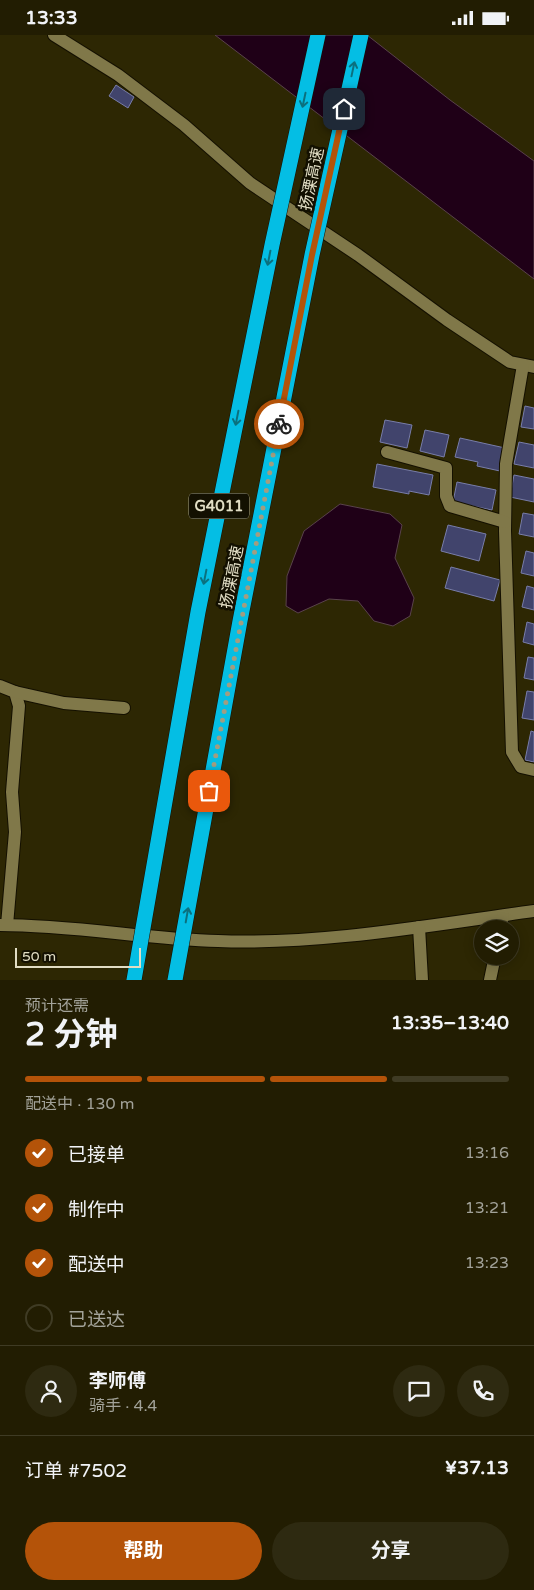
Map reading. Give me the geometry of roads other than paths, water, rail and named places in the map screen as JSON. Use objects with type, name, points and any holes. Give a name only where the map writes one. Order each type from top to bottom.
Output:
[{"type":"highway","name":"扬溧高速","points":[[134,980],[200,603],[272,245],[318,35]]},
{"type":"highway","name":"扬溧高速","points":[[175,980],[240,621],[312,255],[361,35]]},
{"type":"street","points":[[54,35],[118,75],[184,125],[250,183],[358,255],[510,362],[528,366],[506,464],[505,522],[512,752],[520,767],[534,770]]},
{"type":"street","points":[[387,452],[446,468],[446,496],[450,506],[505,522]]},
{"type":"street","points":[[0,686],[15,692],[64,703],[124,708]]},
{"type":"street","points":[[15,692],[19,707],[12,792],[15,832],[3,925],[218,941],[281,940],[370,933],[534,911]]},
{"type":"street","points":[[502,920],[503,916]]},
{"type":"street","points":[[419,927],[422,980]]},
{"type":"street","points":[[490,980],[493,965]]}]
